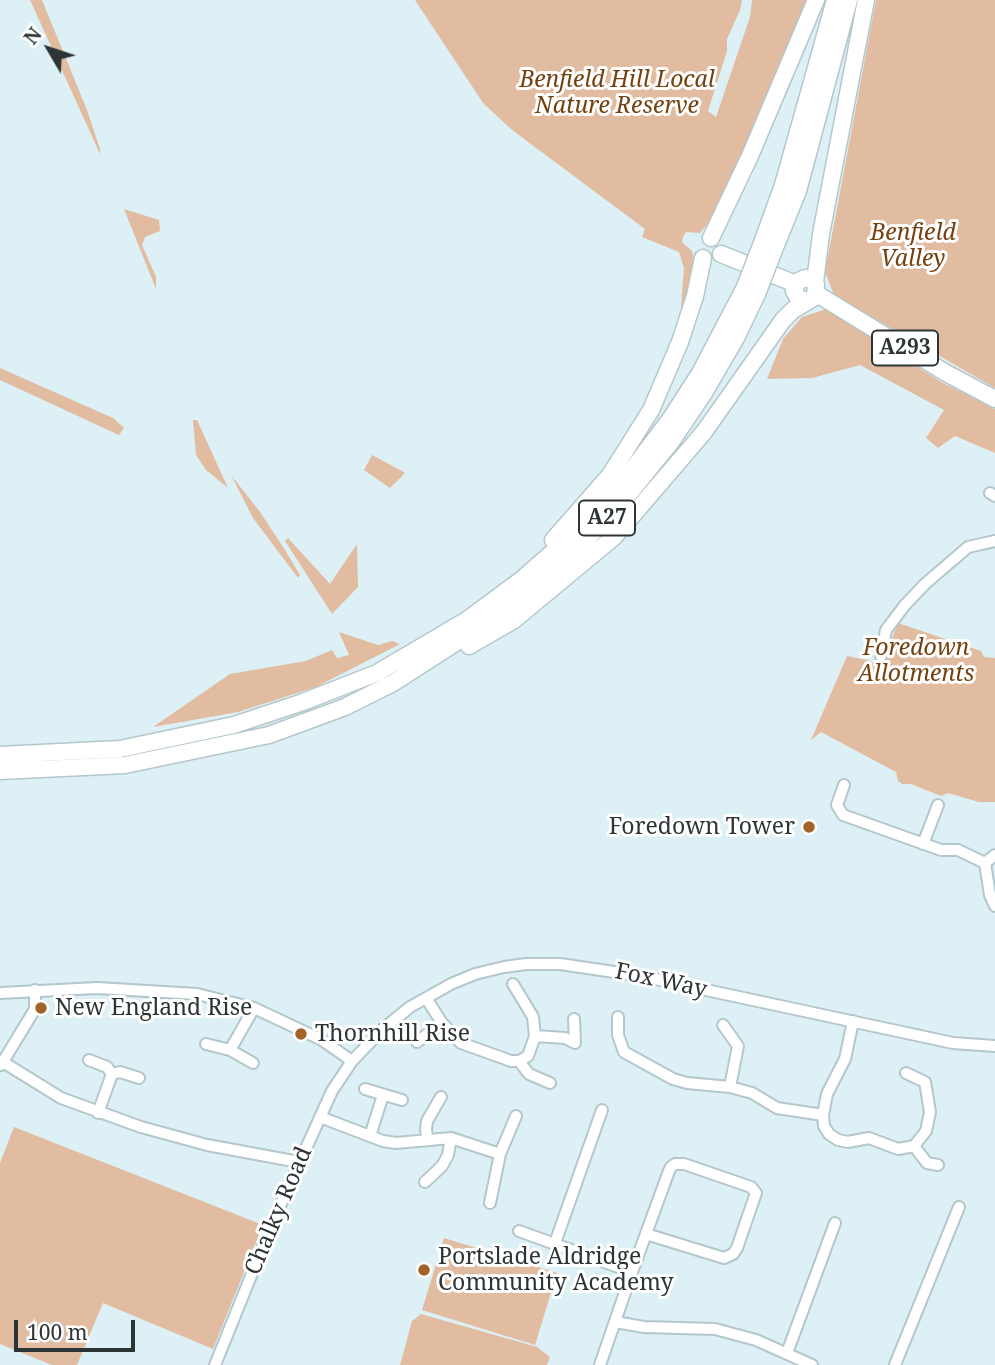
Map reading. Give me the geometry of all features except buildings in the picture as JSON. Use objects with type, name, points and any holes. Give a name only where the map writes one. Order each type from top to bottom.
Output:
[{"type":"highway","points":[[711,238],[750,156],[816,0]]},
{"type":"highway","name":"A27","points":[[393,683],[491,620],[585,541],[624,500],[671,442],[705,393],[736,338],[768,246],[835,0]]},
{"type":"highway","name":"A27","points":[[768,246],[798,191],[849,0]]},
{"type":"highway","points":[[721,254],[796,284],[796,296],[813,293],[825,211],[866,0]]},
{"type":"highway","points":[[711,238],[720,243],[721,254],[713,261],[703,258],[699,246],[704,240],[711,238]]},
{"type":"highway","name":"A27","points":[[467,620],[508,585],[569,524],[622,458],[651,410],[676,356],[695,296],[703,258]]},
{"type":"highway","name":"A27","points":[[0,755],[120,748],[234,725],[377,673],[467,620],[521,580],[579,529],[622,483],[671,418],[751,290]]},
{"type":"highway","name":"A27","points":[[0,771],[125,765],[269,735],[345,707],[449,658],[514,620],[614,537],[704,432],[783,320],[813,293]]},
{"type":"highway","name":"A293","points":[[813,293],[946,373],[995,399]]},
{"type":"street","points":[[881,656],[886,630],[925,584],[968,547],[995,541]]},
{"type":"street","points":[[844,785],[837,805],[843,815],[941,850],[958,850],[985,863]]},
{"type":"street","points":[[923,844],[938,805]]},
{"type":"street","points":[[985,863],[995,855]]},
{"type":"street","points":[[985,863],[990,895],[995,906]]},
{"type":"street","name":"Fox Way","points":[[352,1061],[388,1024],[426,998],[475,974],[504,967],[560,964],[641,976],[953,1043],[995,1046]]},
{"type":"street","points":[[426,998],[453,1037],[469,1047],[510,1061],[519,1061],[528,1056],[535,1036],[533,1017],[513,984]]},
{"type":"street","points":[[0,993],[97,988],[197,994],[254,1007],[322,1040],[352,1061]]},
{"type":"street","points":[[35,990],[35,1009],[2,1065],[61,1098],[141,1127],[207,1145],[299,1162]]},
{"type":"street","points":[[230,1050],[254,1007]]},
{"type":"street","points":[[618,1017],[620,1045],[632,1058],[680,1081],[730,1087],[752,1093],[777,1108],[822,1115]]},
{"type":"street","points":[[535,1036],[565,1038],[575,1044],[574,1019]]},
{"type":"street","points":[[853,1021],[845,1059],[827,1094],[822,1115],[829,1134],[838,1140],[848,1142],[869,1138],[898,1149],[914,1146],[922,1139],[930,1121],[925,1082],[931,1071]]},
{"type":"street","points":[[417,1042],[442,1023]]},
{"type":"street","points":[[723,1025],[738,1046],[730,1087]]},
{"type":"street","points":[[738,1046],[750,1043]]},
{"type":"street","points":[[206,1044],[230,1050],[253,1063]]},
{"type":"street","points":[[89,1060],[107,1068],[112,1074]]},
{"type":"street","name":"Chalky Road","points":[[215,1365],[299,1162],[332,1091],[352,1061]]},
{"type":"street","points":[[519,1061],[529,1074],[550,1083]]},
{"type":"street","points":[[112,1074],[120,1072],[139,1078]]},
{"type":"street","points":[[906,1073],[925,1082]]},
{"type":"street","points":[[99,1113],[112,1074]]},
{"type":"street","points":[[365,1089],[402,1100]]},
{"type":"street","points":[[370,1136],[383,1095]]},
{"type":"street","points":[[428,1138],[426,1129],[430,1114],[441,1097]]},
{"type":"street","points":[[419,1108],[430,1114]]},
{"type":"street","points":[[555,1243],[602,1110]]},
{"type":"street","points":[[490,1203],[500,1154],[516,1116]]},
{"type":"street","points":[[320,1117],[396,1143],[451,1138],[500,1154]]},
{"type":"street","points":[[425,1182],[442,1166],[448,1155],[451,1138]]},
{"type":"street","points":[[914,1146],[927,1163],[938,1165]]},
{"type":"street","points":[[600,1365],[668,1171],[675,1164],[684,1164],[751,1187],[756,1193],[737,1248],[733,1254],[724,1258],[646,1234]]},
{"type":"street","points":[[895,1365],[959,1207]]},
{"type":"street","points":[[786,1353],[835,1223]]},
{"type":"street","points":[[519,1231],[632,1272]]},
{"type":"street","points":[[615,1322],[644,1327],[715,1329],[756,1340],[812,1365]]},
{"type":"green space","points":[[30,0],[42,0],[87,110],[100,154]]},
{"type":"green space","name":"Benfield Hill Local Nature Reserve","points":[[415,0],[742,0],[727,39],[727,51],[708,111],[716,117],[750,17],[752,0],[812,0],[760,124],[714,216],[700,233],[686,232],[683,237],[682,242],[692,251],[696,269],[688,310],[681,308],[684,268],[679,252],[642,237],[645,229],[512,130],[483,103]]},
{"type":"green space","name":"Benfield Valley","points":[[876,0],[995,0],[995,388],[834,295],[825,272]]},
{"type":"green space","points":[[124,209],[159,220],[160,231],[145,237],[142,245],[156,277],[156,289]]},
{"type":"green space","points":[[826,309],[943,383],[995,409],[995,453],[955,436],[938,448],[926,438],[944,410],[860,365],[812,378],[767,379],[783,339],[802,317]]},
{"type":"green space","points":[[0,368],[113,418],[124,428],[119,435],[0,380]]},
{"type":"green space","points":[[193,420],[197,420],[228,488],[206,470],[196,455]]},
{"type":"green space","points":[[372,455],[405,473],[390,488],[364,470]]},
{"type":"green space","points":[[231,475],[285,550],[300,575],[298,578],[253,518]]},
{"type":"green space","points":[[288,538],[330,584],[357,544],[358,587],[332,614],[285,541]]},
{"type":"green space","name":"Foredown Allotments","points":[[898,623],[981,651],[984,657],[995,658],[995,802],[979,802],[948,793],[941,796],[911,784],[902,784],[898,781],[896,772],[821,732],[811,740],[847,656],[871,661],[880,670]]},
{"type":"green space","points":[[339,632],[378,645],[392,641],[400,644],[316,687],[238,712],[153,727],[230,674],[306,661],[332,650],[337,658],[349,655]]},
{"type":"green space","points":[[14,1127],[263,1225],[213,1349],[103,1303],[77,1365],[52,1365],[0,1344],[0,1163]]},
{"type":"green space","points":[[444,1238],[557,1273],[535,1345],[422,1310]]},
{"type":"green space","points":[[421,1314],[537,1347],[550,1357],[547,1365],[400,1365],[412,1321]]},
{"type":"place","name":"Foredown Tower","points":[[809,827]]},
{"type":"place","name":"New England Rise","points":[[41,1008]]},
{"type":"place","name":"Thornhill Rise","points":[[301,1034]]},
{"type":"place","name":"Portslade Aldridge Community Academy","points":[[424,1270]]}]
